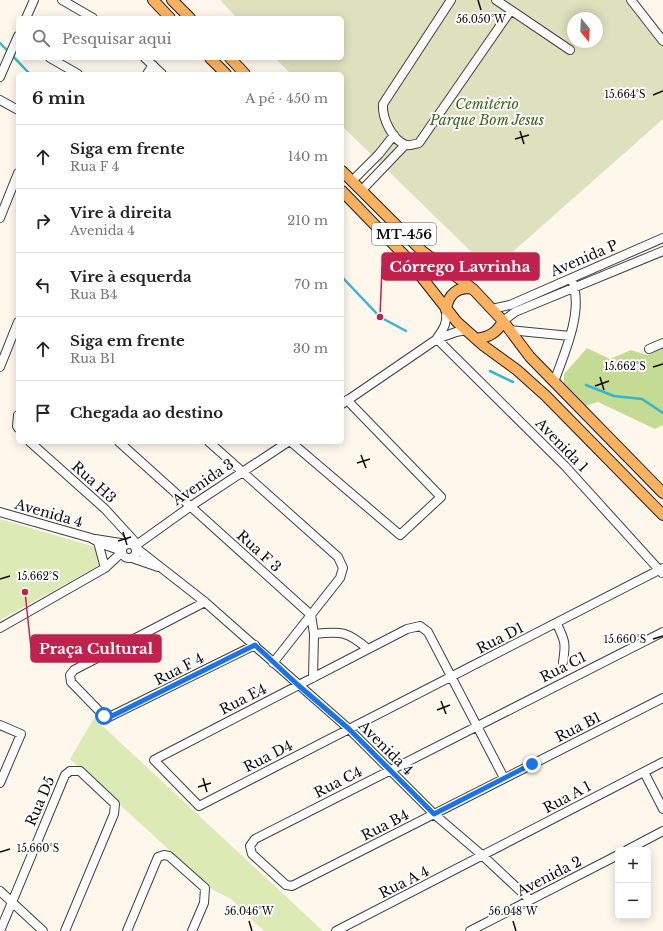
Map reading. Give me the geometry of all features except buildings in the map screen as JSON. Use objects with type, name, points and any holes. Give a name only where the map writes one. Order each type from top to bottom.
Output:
[{"type":"main road","points":[[153,0],[168,16]]},
{"type":"main road","points":[[172,0],[188,16]]},
{"type":"main road","points":[[212,60],[224,72]]},
{"type":"main road","points":[[232,60],[244,72]]},
{"type":"main road","name":"MT-456","points":[[344,173],[422,251],[473,289],[503,321],[530,357],[663,492]]},
{"type":"main road","name":"MT-456","points":[[344,194],[404,255],[446,310],[476,339],[517,370],[546,396],[663,514]]},
{"type":"main road","points":[[446,310],[447,303],[454,292],[460,289],[473,289]]},
{"type":"main road","points":[[476,339],[485,338],[492,334],[499,328],[503,321]]},
{"type":"street","points":[[27,16],[34,0]]},
{"type":"street","points":[[62,0],[90,16]]},
{"type":"street","points":[[451,0],[383,104],[385,121],[394,135],[405,145],[412,146],[419,143],[511,10]]},
{"type":"street","points":[[496,0],[570,50]]},
{"type":"street","points":[[631,0],[663,41]]},
{"type":"street","points":[[0,77],[16,41]]},
{"type":"street","points":[[54,60],[74,72]]},
{"type":"street","points":[[147,60],[160,72]]},
{"type":"street","points":[[148,72],[153,65]]},
{"type":"street","points":[[0,100],[16,109]]},
{"type":"street","points":[[352,181],[379,154],[394,135]]},
{"type":"street","points":[[361,191],[405,145]]},
{"type":"street","points":[[0,218],[16,178]]},
{"type":"street","name":"Avenida P","points":[[492,309],[510,304],[663,238]]},
{"type":"street","name":"Avenida P","points":[[503,321],[515,312],[663,251]]},
{"type":"street","points":[[554,382],[574,320],[575,288],[571,278]]},
{"type":"street","points":[[437,339],[447,322],[446,310]]},
{"type":"street","points":[[0,367],[16,327]]},
{"type":"street","points":[[293,444],[400,535],[441,497],[345,402],[437,339],[466,330]]},
{"type":"street","points":[[509,330],[570,336]]},
{"type":"street","name":"Avenida 1","points":[[437,339],[565,466],[662,571]]},
{"type":"street","points":[[649,348],[663,343]]},
{"type":"street","name":"Rua H3","points":[[32,444],[105,508],[130,550]]},
{"type":"street","name":"Rua F 3","points":[[121,444],[311,615]]},
{"type":"street","points":[[211,444],[338,556],[343,568],[340,578],[273,663]]},
{"type":"street","name":"Avenida 3","points":[[0,628],[106,566],[191,506],[285,444]]},
{"type":"street","name":"Avenida 4","points":[[0,512],[94,540],[103,539],[130,550],[166,570],[255,645],[273,663],[349,729],[434,814],[483,856],[530,900]]},
{"type":"street","points":[[94,540],[106,566]]},
{"type":"street","name":"Rua D1","points":[[349,729],[662,571]]},
{"type":"street","name":"Rua F 4","points":[[205,602],[74,670],[70,675],[71,682],[104,716],[109,717],[255,645]]},
{"type":"street","points":[[311,615],[314,634],[313,678]]},
{"type":"street","points":[[557,624],[564,640],[565,648],[563,662]]},
{"type":"street","name":"Rua E4","points":[[199,806],[154,760],[407,629],[420,626],[428,632],[450,677]]},
{"type":"street","points":[[314,634],[332,632],[346,634],[356,639],[368,649]]},
{"type":"street","name":"Rua C1","points":[[476,726],[663,632]]},
{"type":"street","points":[[450,677],[504,778]]},
{"type":"street","name":"Rua B1","points":[[504,778],[663,698]]},
{"type":"street","points":[[0,725],[21,734],[0,783]]},
{"type":"street","name":"Rua C4","points":[[299,883],[292,886],[286,885],[252,854],[250,846],[255,839],[476,726]]},
{"type":"street","name":"Rua D4","points":[[199,806],[349,729]]},
{"type":"street","name":"Rua A 1","points":[[483,856],[663,762]]},
{"type":"street","name":"Rua D5","points":[[0,931],[65,775],[70,771],[80,771],[115,804],[114,814],[65,931]]},
{"type":"street","points":[[644,772],[663,809]]},
{"type":"street","name":"Rua B4","points":[[299,883],[504,778]]},
{"type":"street","points":[[633,847],[663,831]]},
{"type":"street","points":[[126,931],[158,857],[164,855],[169,856],[205,888],[204,903],[192,931]]},
{"type":"street","name":"Rua A 4","points":[[336,931],[483,856]]},
{"type":"street","name":"Avenida 2","points":[[472,931],[615,857]]},
{"type":"street","points":[[0,891],[43,931]]},
{"type":"green space","name":"Cemitério Parque Bom Jesus","points":[[220,0],[627,0],[663,46],[663,119],[491,271],[344,128],[344,72],[289,72],[277,60],[344,60],[344,16],[235,16]]},
{"type":"green space","points":[[587,348],[610,359],[631,350],[647,355],[663,349],[663,425],[655,429],[598,402],[585,406],[564,386],[564,374]]},
{"type":"green space","points":[[0,519],[95,547],[100,565],[0,620]]},
{"type":"green space","points":[[94,718],[323,931],[264,931],[231,899],[213,890],[70,759]]},
{"type":"waterway","points":[[0,43],[16,60]]},
{"type":"waterway","points":[[16,60],[28,72]]},
{"type":"waterway","points":[[344,279],[380,317],[406,331]]},
{"type":"waterway","points":[[490,371],[513,382]]},
{"type":"waterway","points":[[586,385],[614,396],[642,399],[663,413]]},
{"type":"place","name":"Córrego Lavrinha","points":[[380,317]]},
{"type":"place","name":"Praça Cultural","points":[[25,592]]},
{"type":"route","points":[[104,716],[109,717],[114,715],[255,645],[273,663],[349,729],[434,814],[532,764]]}]
